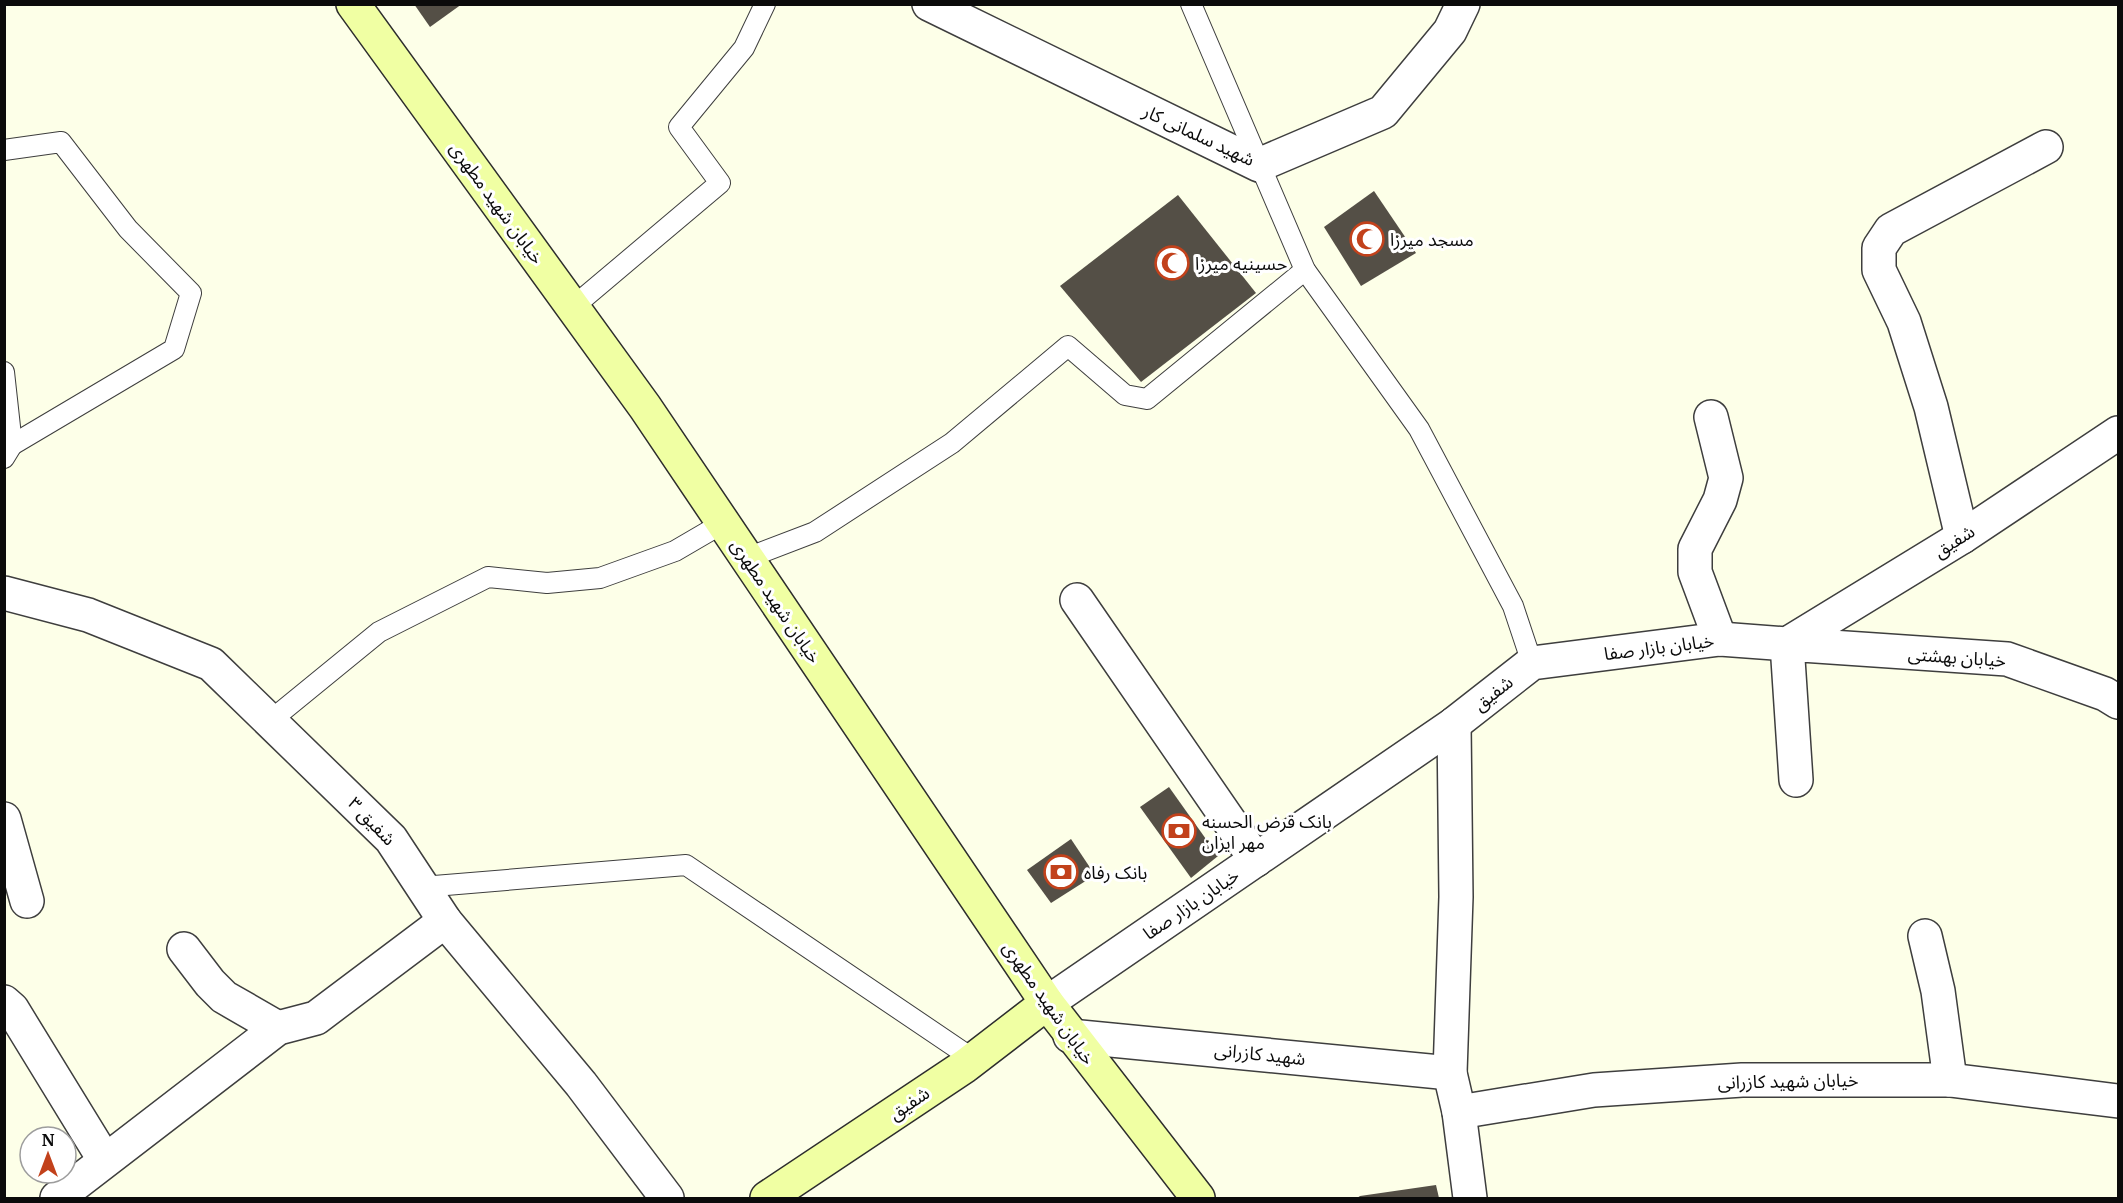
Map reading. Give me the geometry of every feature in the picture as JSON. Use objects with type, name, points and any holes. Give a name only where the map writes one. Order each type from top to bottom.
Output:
[{"type":"main road","name":"خیابان شهید مطهری","points":[[353,4],[645,406],[1070,1036],[1198,1198]]},
{"type":"main road","name":"شفیق","points":[[767,1198],[974,1059],[1047,1003]]},
{"type":"street","name":"شهید سلمانی کار","points":[[929,4],[1259,165],[1383,112],[1450,31],[1462,4]]},
{"type":"street","points":[[1962,537],[1931,407],[1904,322],[1879,270],[1879,248],[1891,230],[2046,147]]},
{"type":"street","points":[[1711,417],[1726,478],[1720,500],[1695,549],[1695,572],[1720,639]]},
{"type":"street","name":"شفیق","points":[[1787,644],[1962,537],[2118,433]]},
{"type":"street","name":"شفیق ۳","points":[[4,593],[88,615],[211,664],[391,839],[445,921],[580,1084],[667,1198]]},
{"type":"street","points":[[1077,600],[1256,860]]},
{"type":"street","name":"خیابان بازار صفا","points":[[1532,663],[1720,639],[1787,644]]},
{"type":"street","points":[[1787,644],[1796,780]]},
{"type":"street","name":"خیابان بهشتی","points":[[1787,644],[2007,659],[2105,694],[2118,702]]},
{"type":"street","name":"شفیق","points":[[1454,724],[1532,663]]},
{"type":"street","points":[[1454,724],[1456,897],[1450,1073],[1459,1112],[1470,1198]]},
{"type":"street","name":"خیابان بازار صفا","points":[[1047,1003],[1454,724]]},
{"type":"street","points":[[4,819],[27,901]]},
{"type":"street","points":[[57,1198],[104,1159],[278,1028],[316,1018],[445,921]]},
{"type":"street","points":[[1925,936],[1938,991],[1950,1080]]},
{"type":"street","points":[[184,949],[210,983],[224,996],[278,1028]]},
{"type":"street","points":[[4,1002],[12,1009],[104,1159]]},
{"type":"street","name":"شهید کازرانی","points":[[1070,1036],[1450,1073]]},
{"type":"street","name":"خیابان شهید کازرانی","points":[[1459,1112],[1594,1090],[1742,1080],[1950,1080],[2118,1101]]},
{"type":"lane","points":[[573,307],[720,183],[679,127],[744,48],[765,4]]},
{"type":"lane","points":[[1191,4],[1305,270],[1419,429],[1513,606],[1532,663]]},
{"type":"lane","points":[[4,150],[61,142],[128,229],[191,293],[174,349],[8,452],[4,372]]},
{"type":"lane","points":[[747,558],[815,532],[952,443],[1068,346],[1125,395],[1147,399],[1305,270]]},
{"type":"lane","points":[[270,721],[379,632],[488,576],[548,583],[600,578],[675,551],[723,523]]},
{"type":"lane","points":[[422,887],[686,865],[974,1059]]},
{"type":"building","points":[[414,4],[462,4],[430,27]]},
{"type":"building","points":[[1374,191],[1416,253],[1361,286],[1324,227]]},
{"type":"building","name":"حسینیه میرزا","points":[[1178,195],[1256,293],[1141,382],[1060,286]]},
{"type":"building","name":"بانک قرض الحسنه مهر ایران","points":[[1169,787],[1218,856],[1191,878],[1140,807]]},
{"type":"building","name":"بانک رفاه","points":[[1071,839],[1095,875],[1051,903],[1027,870]]},
{"type":"building","points":[[1436,1185],[1439,1198],[1357,1198],[1360,1196]]},
{"type":"place","name":"مسجد میرزا","points":[[1367,239]]},
{"type":"place","name":"حسینیه میرزا","points":[[1172,263]]},
{"type":"place","name":"بانک قرض الحسنه مهر ایران","points":[[1179,831]]},
{"type":"place","name":"بانک رفاه","points":[[1061,872]]}]
